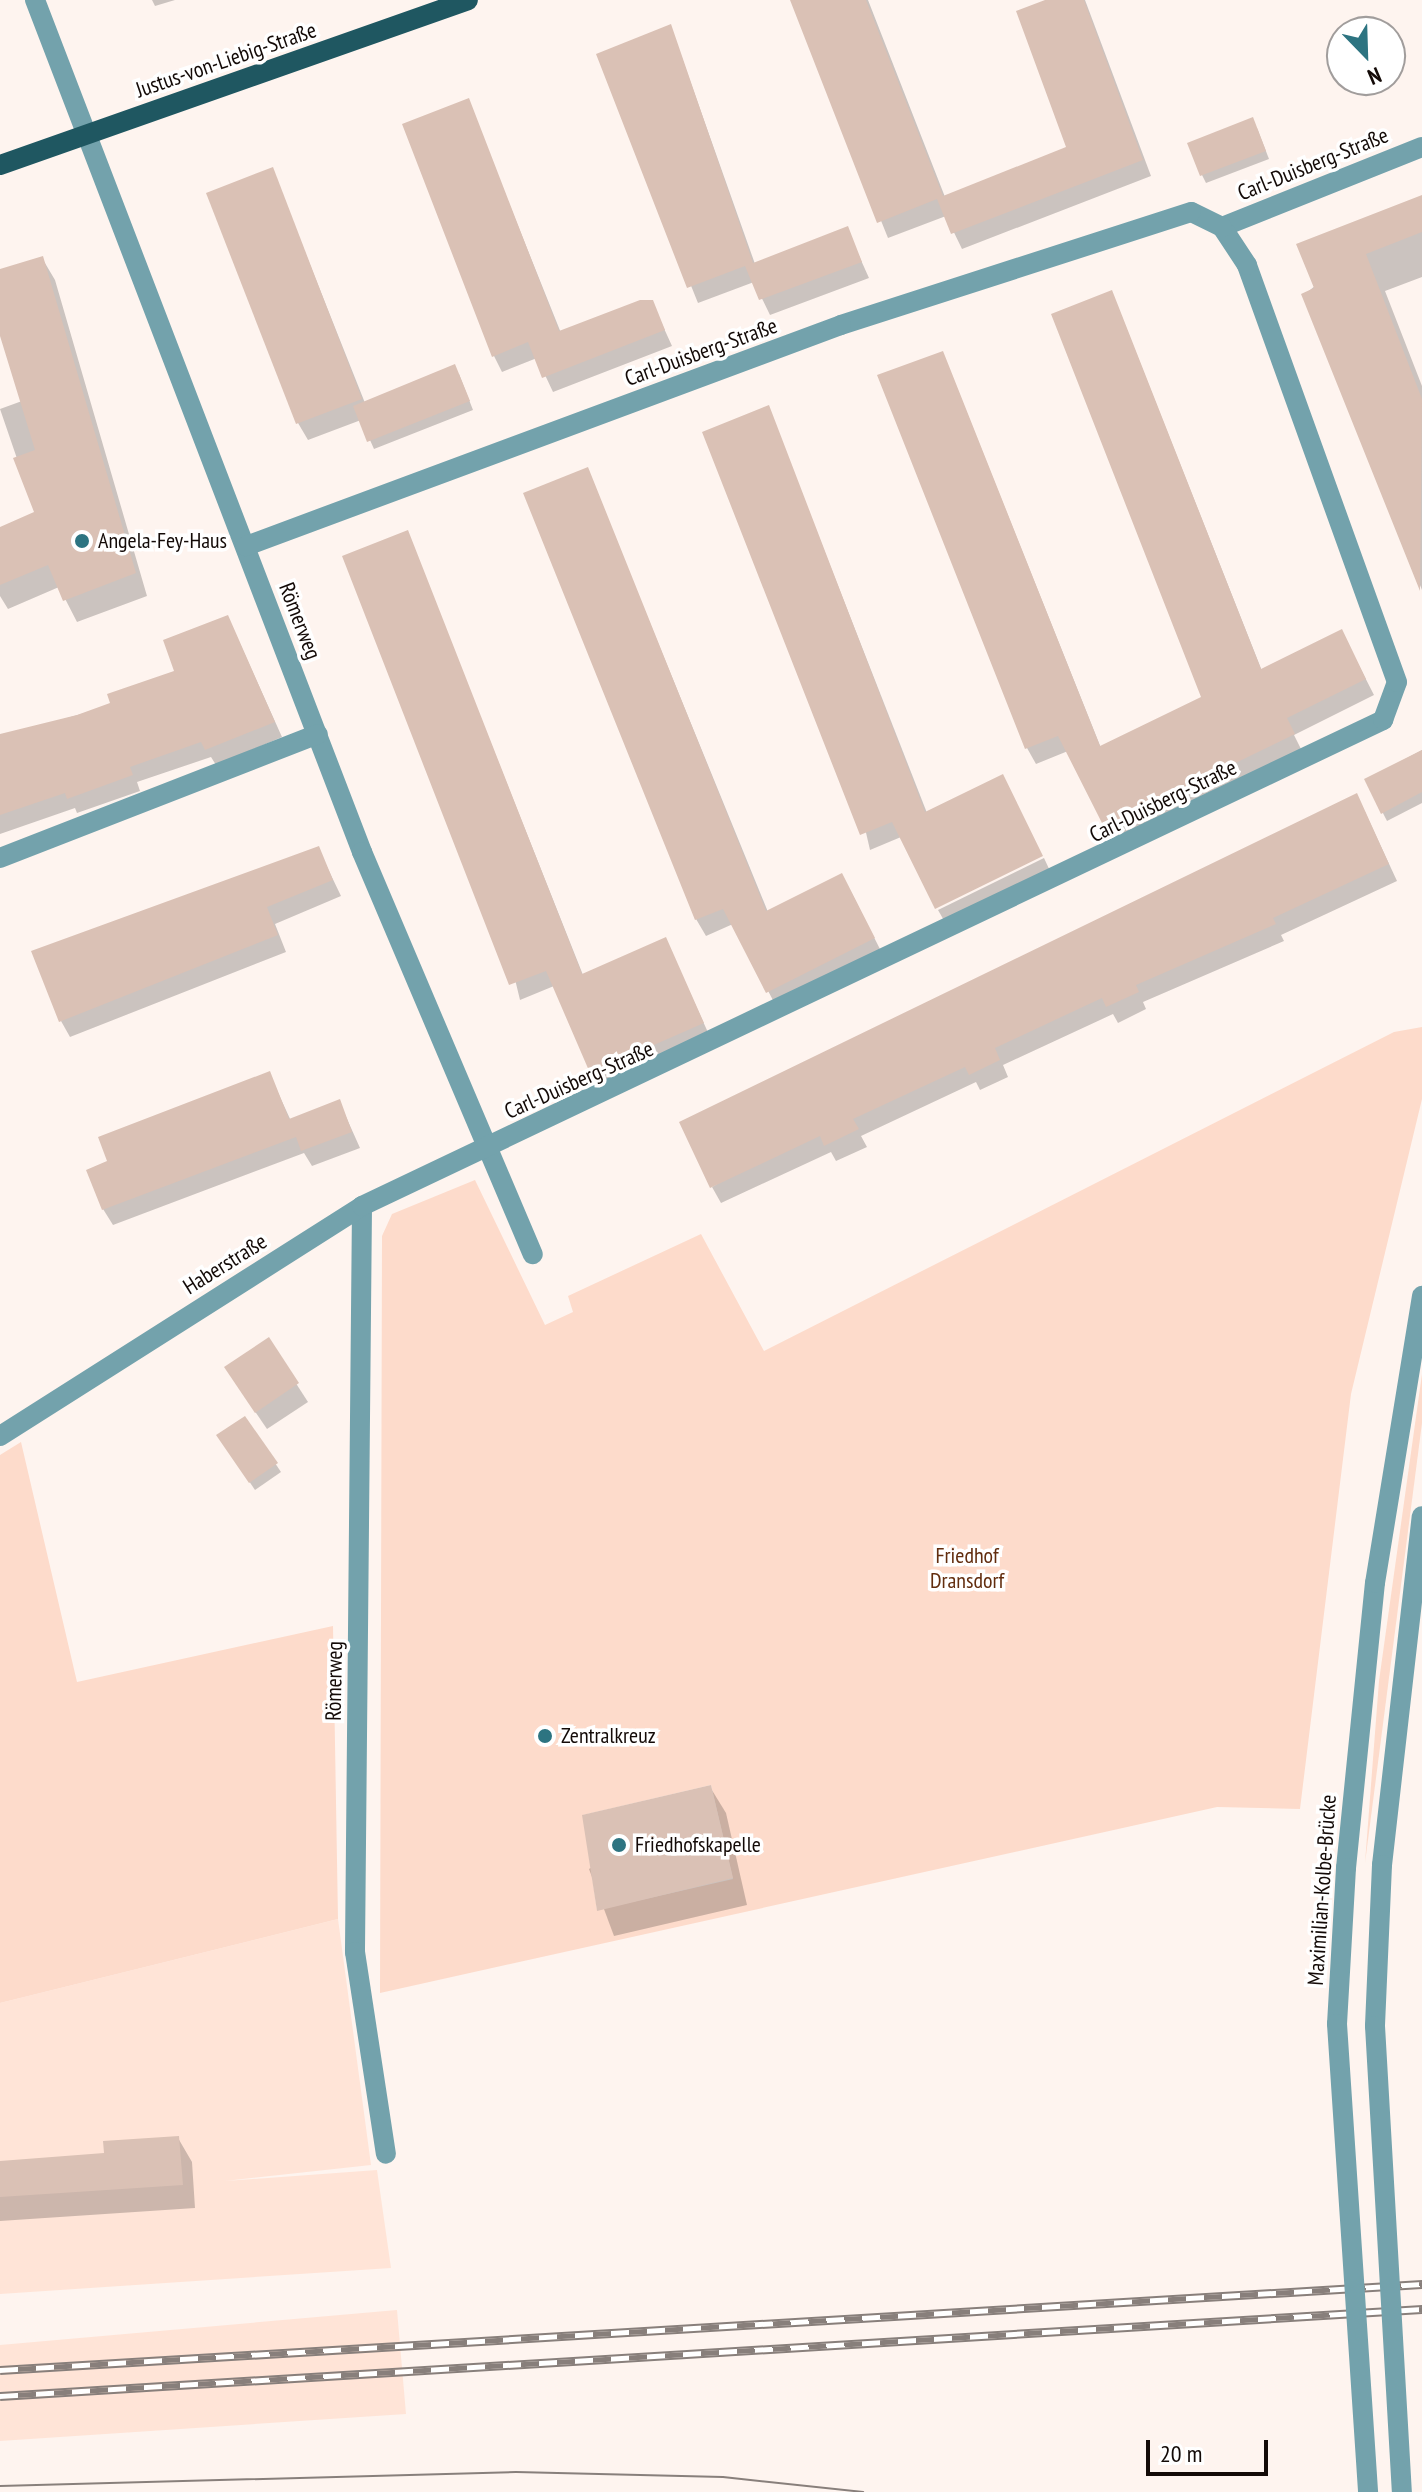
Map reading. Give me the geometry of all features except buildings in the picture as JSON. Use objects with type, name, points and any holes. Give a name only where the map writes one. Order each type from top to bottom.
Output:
[{"type":"main road","name":"Justus-von-Liebig-Straße","points":[[0,165],[468,0]]},
{"type":"street","name":"Römerweg","points":[[35,0],[318,734],[485,1149],[533,1254]]},
{"type":"street","name":"Carl-Duisberg-Straße","points":[[1222,227],[1422,147]]},
{"type":"street","name":"Carl-Duisberg-Straße","points":[[246,546],[1020,264],[1191,212],[1222,227],[1247,265],[1394,673],[1383,720],[485,1149]]},
{"type":"street","points":[[0,858],[318,734]]},
{"type":"street","name":"Haberstraße","points":[[0,1436],[362,1206],[485,1149]]},
{"type":"street","name":"Römerweg","points":[[362,1206],[355,1952],[386,2154]]},
{"type":"street","name":"Maximilian-Kolbe-Brücke","points":[[1368,2492],[1337,2024],[1346,1868],[1375,1583],[1422,1296]]},
{"type":"street","points":[[1402,2492],[1375,2026],[1382,1865],[1422,1516]]},
{"type":"shaded area","points":[[338,1919],[371,2165],[225,2181],[377,2170],[391,2268],[0,2294],[0,2003]]},
{"type":"shaded area","points":[[397,2310],[406,2414],[0,2441],[0,2345]]},
{"type":"green space","name":"Friedhof Dransdorf","points":[[1422,1027],[1422,1099],[1351,1394],[1300,1809],[1217,1807],[380,1993],[382,1236],[392,1214],[475,1180],[545,1325],[573,1312],[568,1296],[701,1234],[764,1351],[1394,1032]],"holes":[[[711,1785],[733,1879],[597,1910],[583,1815]]]},
{"type":"green space","points":[[1422,1374],[1422,1423],[1365,1863],[1379,1681]]},
{"type":"green space","points":[[21,1442],[77,1682],[333,1626],[338,1919],[0,2003],[0,1455]]},
{"type":"tram line","points":[[0,2486],[516,2472],[723,2477],[863,2492]]},
{"type":"railway","points":[[0,2370],[1422,2284]]},
{"type":"railway","points":[[0,2396],[1422,2309]]},
{"type":"place","name":"Angela-Fey-Haus","points":[[82,541]]},
{"type":"place","name":"Zentralkreuz","points":[[545,1736]]},
{"type":"place","name":"Friedhofskapelle","points":[[619,1845]]}]
